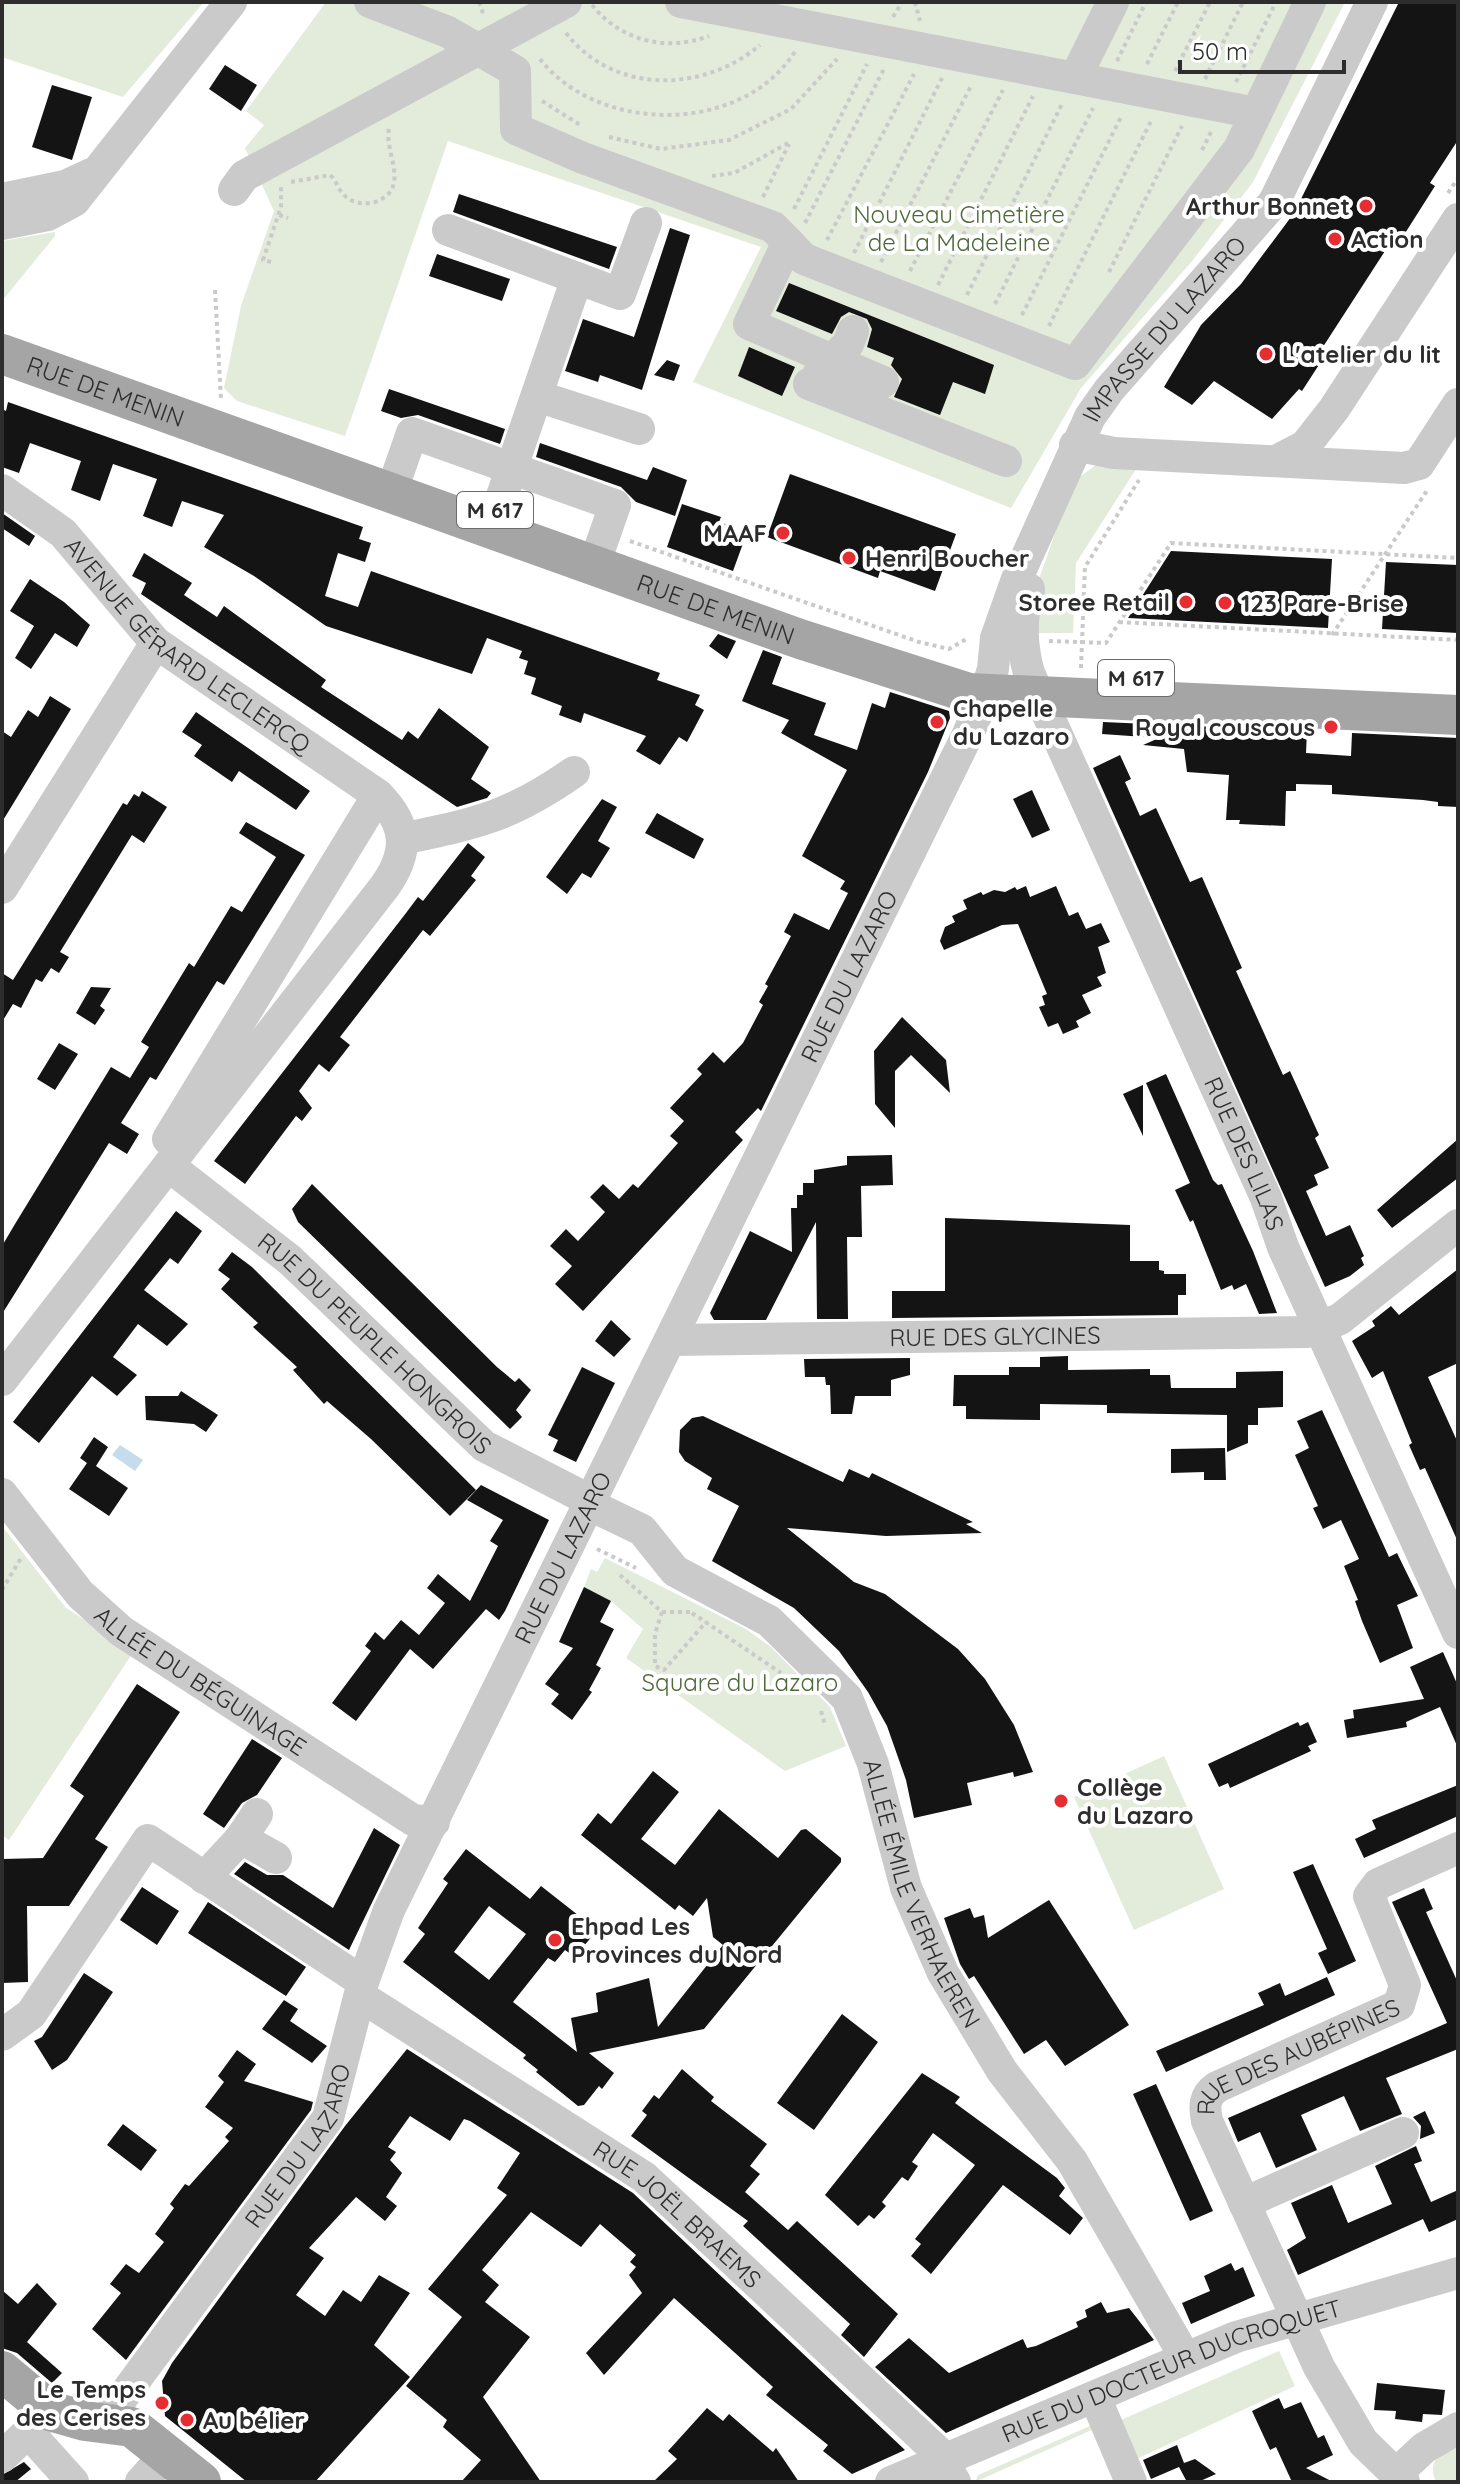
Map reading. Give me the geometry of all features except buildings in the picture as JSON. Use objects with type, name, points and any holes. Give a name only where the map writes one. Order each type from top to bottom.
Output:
[{"type":"main road","name":"RUE DE MENIN","points":[[2,332],[222,412],[394,484]]},
{"type":"main road","name":"RUE DE MENIN","points":[[2,354],[494,520],[600,548],[872,644],[932,660],[1458,715]]},
{"type":"main road","name":"RUE DE MENIN","points":[[1011,669],[1458,693]]},
{"type":"main road","points":[[2,2371],[39,2422],[105,2421],[132,2427],[201,2482]]},
{"type":"street","points":[[3,212],[94,172],[231,2]]},
{"type":"street","points":[[370,2],[448,32],[496,40],[515,71],[516,129],[583,158],[773,227],[827,263],[1075,364],[1239,149],[1310,2]]},
{"type":"street","points":[[681,2],[1256,113]]},
{"type":"street","points":[[1113,2],[1119,87]]},
{"type":"street","name":"IMPASSE DU LAZARO","points":[[1011,669],[1054,492],[1075,445],[1109,390],[1274,202],[1372,2]]},
{"type":"street","points":[[234,190],[244,176],[557,6]]},
{"type":"street","points":[[1278,460],[1305,446],[1334,409],[1451,209]]},
{"type":"street","points":[[448,230],[620,294],[646,223]]},
{"type":"street","points":[[827,263],[749,324],[883,382]]},
{"type":"street","points":[[494,520],[577,278]]},
{"type":"street","points":[[853,331],[848,344],[832,360],[799,381],[1006,461]]},
{"type":"street","points":[[537,396],[639,429]]},
{"type":"street","points":[[1075,445],[1114,453],[1413,466],[1419,464],[1458,404]]},
{"type":"street","points":[[394,484],[412,433],[615,505],[600,548]]},
{"type":"street","name":"AVENUE GÉRARD LECLERCQ","points":[[2,490],[63,533],[156,643],[378,795],[398,822],[402,839]]},
{"type":"street","points":[[2,888],[156,643]]},
{"type":"street","name":"RUE DES LILAS","points":[[1011,669],[1266,1198],[1283,1247],[1458,1633]]},
{"type":"street","name":"RUE DU LAZARO","points":[[105,2421],[328,2118],[361,1989],[389,1910],[671,1340],[1011,669]]},
{"type":"street","points":[[2,1380],[385,886],[399,864],[402,839],[499,817],[538,798],[574,772]]},
{"type":"street","points":[[169,1166],[166,1149],[171,1133],[378,795]]},
{"type":"street","name":"RUE DU PEUPLE HONGROIS","points":[[169,1166],[290,1260],[484,1446],[591,1503]]},
{"type":"street","points":[[1320,1329],[1340,1319],[1458,1225]]},
{"type":"street","name":"RUE DES GLYCINES","points":[[671,1340],[1244,1335],[1320,1329]]},
{"type":"street","name":"ALLÉE DU BÉGUINAGE","points":[[2,1494],[89,1604],[143,1647],[413,1820],[434,1822]]},
{"type":"street","name":"ALLÉE ÉMILE VERHAEREN","points":[[591,1503],[642,1530],[697,1598],[748,1607],[777,1628],[847,1698],[873,1764],[906,1888],[943,1973],[1002,2071],[1072,2161],[1185,2357]]},
{"type":"street","points":[[204,1878],[249,1826],[276,1858]]},
{"type":"street","name":"RUE JOËL BRAEMS","points":[[2,2035],[31,2014],[148,1840],[361,1989],[644,2177],[739,2262],[950,2471]]},
{"type":"street","name":"RUE DES AUBÉPINES","points":[[1399,2479],[1354,2429],[1294,2318],[1207,2121],[1208,2093],[1399,2005],[1405,1985],[1369,1896],[1378,1884],[1458,1848]]},
{"type":"street","points":[[1244,2203],[1403,2133]]},
{"type":"street","name":"RUE DU DOCTEUR DUCROQUET","points":[[891,2482],[950,2471],[1095,2397],[1185,2357],[1294,2318],[1458,2273]]},
{"type":"street","points":[[1095,2397],[1131,2482]]},
{"type":"street","points":[[2,2457],[39,2422],[73,2482]]},
{"type":"street","points":[[1399,2479],[1424,2448],[1458,2428]]},
{"type":"street","points":[[141,2482],[167,2453]]},
{"type":"path","points":[[479,2],[496,40],[594,101],[646,116],[699,113],[749,94],[790,59],[795,24]]},
{"type":"path","points":[[590,2],[602,18],[629,36],[660,44],[691,42],[721,31],[741,13]]},
{"type":"path","points":[[827,263],[915,47],[902,2]]},
{"type":"path","points":[[983,328],[1119,87],[1146,2]]},
{"type":"path","points":[[983,328],[1119,87],[1178,2]]},
{"type":"path","points":[[983,328],[1119,87],[1210,2]]},
{"type":"path","points":[[983,328],[1119,87],[1243,2]]},
{"type":"path","points":[[827,263],[1119,87],[1276,2]]},
{"type":"path","points":[[557,6],[576,46],[612,70],[655,82],[698,79],[739,63],[772,34],[795,24]]},
{"type":"path","points":[[607,136],[661,149],[729,140],[791,109],[838,58],[915,47]]},
{"type":"path","points":[[827,263],[915,47]]},
{"type":"path","points":[[827,263],[915,47]]},
{"type":"path","points":[[827,263],[915,47]]},
{"type":"path","points":[[827,263],[915,47]]},
{"type":"path","points":[[515,71],[535,96],[593,133]]},
{"type":"path","points":[[1119,87],[1197,161]]},
{"type":"path","points":[[1106,278],[1119,87]]},
{"type":"path","points":[[983,328],[1119,87]]},
{"type":"path","points":[[271,262],[263,260],[279,215],[281,182],[330,175],[347,198],[364,204],[375,202],[391,191],[395,166],[388,148],[388,99]]},
{"type":"path","points":[[707,177],[734,173],[790,142],[753,219]]},
{"type":"path","points":[[1451,209],[1458,178]]},
{"type":"path","points":[[279,215],[288,218]]},
{"type":"path","points":[[272,236],[279,238]]},
{"type":"path","points":[[215,290],[222,412]]},
{"type":"path","points":[[1081,665],[1085,567],[1156,453]]},
{"type":"path","points":[[1332,635],[1429,487]]},
{"type":"path","points":[[600,548],[919,642],[949,649],[971,636],[1011,669],[1081,642],[1106,643],[1171,543],[1458,558]]},
{"type":"path","points":[[1119,622],[1458,640]]},
{"type":"path","points":[[2,1590],[23,1554],[37,1541]]},
{"type":"path","points":[[620,1575],[662,1612]]},
{"type":"path","points":[[662,1612],[697,1598],[706,1622],[783,1674]]},
{"type":"path","points":[[662,1612],[653,1651],[655,1666],[664,1670],[706,1622]]},
{"type":"path","points":[[819,1706],[825,1725]]},
{"type":"green space","points":[[2,2],[204,2],[123,97],[2,57]]},
{"type":"green space","name":"Nouveau Cimetière de La Madeleine","points":[[326,2],[1345,2],[1253,182],[1193,260],[1081,388],[1011,508],[693,382],[761,247],[448,141],[345,436],[237,401],[224,388],[241,306],[274,211],[245,148],[264,125],[246,111]]},
{"type":"green space","points":[[55,232],[55,236],[2,301],[2,241]]},
{"type":"green space","points":[[1096,465],[1138,466],[1076,563],[1073,633],[1033,633],[1032,599],[1073,482]]},
{"type":"green space","points":[[2,1526],[66,1608],[134,1651],[9,1840],[2,1835]]},
{"type":"green space","name":"Square du Lazaro","points":[[605,1558],[746,1629],[771,1647],[830,1707],[846,1746],[785,1771],[626,1658],[643,1629],[611,1601],[584,1587],[591,1569],[597,1572]]},
{"type":"green space","points":[[1164,1756],[1224,1889],[1134,1930],[1074,1797]]},
{"type":"green space","points":[[1279,2351],[1295,2386],[1132,2461],[1114,2423]]},
{"type":"green space","points":[[1097,2423],[1094,2429],[975,2482],[978,2475]]},
{"type":"green space","points":[[1458,2440],[1458,2482],[1436,2482],[1434,2462]]},
{"type":"water","points":[[120,1445],[143,1460],[135,1471],[112,1455]]},
{"type":"place","name":"Arthur Bonnet","points":[[1366,206]]},
{"type":"place","name":"Action","points":[[1335,239]]},
{"type":"place","name":"L'atelier du lit","points":[[1266,354]]},
{"type":"place","name":"MAAF","points":[[783,533]]},
{"type":"place","name":"Henri Boucher","points":[[849,558]]},
{"type":"place","name":"Storee Retail","points":[[1186,602]]},
{"type":"place","name":"123 Pare-Brise","points":[[1225,603]]},
{"type":"place","name":"Chapelle du Lazaro","points":[[937,722]]},
{"type":"place","name":"Royal couscous","points":[[1331,727]]},
{"type":"place","name":"Collège du Lazaro","points":[[1061,1801]]},
{"type":"place","name":"Ehpad Les Provinces du Nord","points":[[555,1940]]},
{"type":"place","name":"Le Temps des Cerises","points":[[162,2403]]},
{"type":"place","name":"Au bélier","points":[[187,2420]]}]
